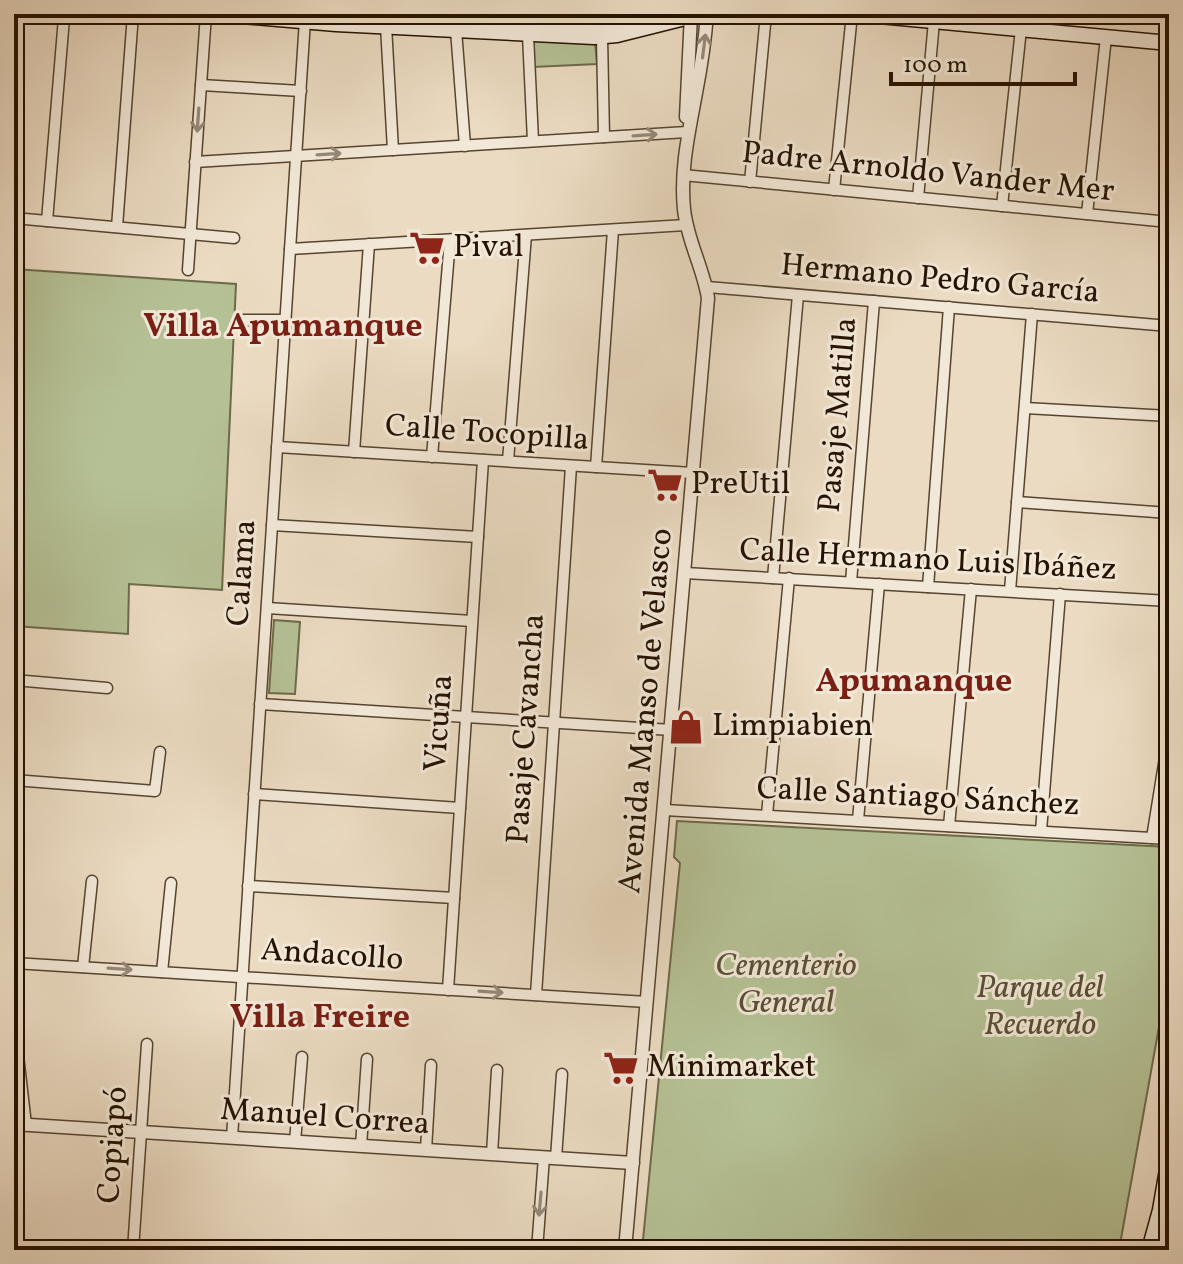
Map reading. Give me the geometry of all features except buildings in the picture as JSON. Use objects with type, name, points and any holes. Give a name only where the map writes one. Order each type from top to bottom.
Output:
[{"type":"main road","points":[[218,14],[308,17],[386,26],[528,35],[602,37],[697,15]]},
{"type":"main road","points":[[419,14],[586,26],[610,24],[644,14]]},
{"type":"main road","points":[[858,14],[1169,43]]},
{"type":"main road","points":[[1157,1250],[1169,1158]]},
{"type":"main road","points":[[1149,1250],[1160,1210]]},
{"type":"street","points":[[117,227],[133,14]]},
{"type":"street","points":[[188,270],[206,14]]},
{"type":"street","points":[[750,182],[766,14]]},
{"type":"street","points":[[834,190],[852,14]]},
{"type":"street","name":"Avenida Manso de Velasco","points":[[625,1250],[708,298],[686,225],[683,175],[687,132],[686,77],[697,15]]},
{"type":"street","name":"Calama","points":[[232,1138],[296,156],[308,17]]},
{"type":"street","points":[[47,221],[64,18]]},
{"type":"street","points":[[918,198],[934,21]]},
{"type":"street","points":[[386,26],[393,150]]},
{"type":"street","points":[[1002,206],[1021,29]]},
{"type":"street","points":[[456,30],[465,146]]},
{"type":"street","points":[[528,35],[533,141]]},
{"type":"street","points":[[602,37],[604,137]]},
{"type":"street","points":[[1087,214],[1106,37]]},
{"type":"street","points":[[201,85],[301,91]]},
{"type":"street","points":[[195,162],[687,132]]},
{"type":"street","name":"Padre Arnoldo Vander Mer","points":[[683,175],[1169,222]]},
{"type":"street","points":[[14,218],[234,238]]},
{"type":"street","points":[[290,249],[686,225]]},
{"type":"street","points":[[596,467],[613,230]]},
{"type":"street","points":[[508,461],[526,235]]},
{"type":"street","points":[[432,457],[450,240]]},
{"type":"street","points":[[354,452],[369,244]]},
{"type":"street","name":"Hermano Pedro García","points":[[707,287],[1169,326]]},
{"type":"street","points":[[773,578],[798,295]]},
{"type":"street","name":"Pasaje Matilla","points":[[851,582],[874,301]]},
{"type":"street","points":[[928,587],[949,307]]},
{"type":"street","points":[[1010,591],[1032,314]]},
{"type":"street","points":[[241,320],[286,320]]},
{"type":"street","points":[[1025,408],[1169,416]]},
{"type":"street","name":"Calle Tocopilla","points":[[277,447],[693,473]]},
{"type":"street","name":"Vicuña","points":[[448,990],[483,460]]},
{"type":"street","name":"Pasaje Cavancha","points":[[536,995],[571,466]]},
{"type":"street","points":[[1017,502],[1169,513]]},
{"type":"street","points":[[272,525],[478,537]]},
{"type":"street","name":"Calle Hermano Luis Ibáñez","points":[[685,573],[1169,601]]},
{"type":"street","points":[[767,815],[789,578]]},
{"type":"street","points":[[858,820],[879,584]]},
{"type":"street","points":[[949,826],[971,589]]},
{"type":"street","points":[[1041,831],[1060,594]]},
{"type":"street","points":[[267,608],[472,621]]},
{"type":"street","points":[[14,680],[107,688]]},
{"type":"street","points":[[260,704],[672,730]]},
{"type":"street","points":[[1152,838],[1169,733]]},
{"type":"street","points":[[14,780],[155,791],[160,752]]},
{"type":"street","points":[[254,794],[460,808]]},
{"type":"street","name":"Calle Santiago Sánchez","points":[[665,810],[1169,839]]},
{"type":"street","points":[[83,967],[92,881]]},
{"type":"street","points":[[162,972],[171,883]]},
{"type":"street","points":[[248,886],[454,898]]},
{"type":"street","name":"Andacollo","points":[[14,963],[647,1002]]},
{"type":"street","points":[[14,1021],[20,1125]]},
{"type":"street","name":"Copiapó","points":[[133,1250],[147,1044]]},
{"type":"street","points":[[295,1142],[302,1057]]},
{"type":"street","points":[[361,1146],[367,1059]]},
{"type":"street","points":[[426,1150],[431,1065]]},
{"type":"street","points":[[492,1154],[497,1070]]},
{"type":"street","points":[[537,1250],[562,1074]]},
{"type":"street","name":"Manuel Correa","points":[[20,1125],[633,1163]]},
{"type":"green space","points":[[531,39],[595,42],[597,64],[533,67]]},
{"type":"green space","points":[[14,269],[236,284],[222,590],[129,584],[128,634],[14,626]]},
{"type":"green space","points":[[274,620],[300,622],[295,694],[269,693]]},
{"type":"green space","points":[[677,821],[1169,847],[1169,971],[1119,1250],[642,1250],[680,863],[674,857]]},
{"type":"place","name":"Pival","points":[[427,248]]},
{"type":"place","name":"PreUtil","points":[[665,485]]},
{"type":"place","name":"Limpiabien","points":[[686,727]]},
{"type":"place","name":"Minimarket","points":[[621,1068]]},
{"type":"district","name":"Villa Apumanque","points":[[283,327]]},
{"type":"district","name":"Apumanque","points":[[914,682]]},
{"type":"district","name":"Villa Freire","points":[[320,1018]]},
{"type":"park label","name":"Cementerio General","points":[[786,986]]},
{"type":"park label","name":"Parque del Recuerdo","points":[[1040,1008]]}]
